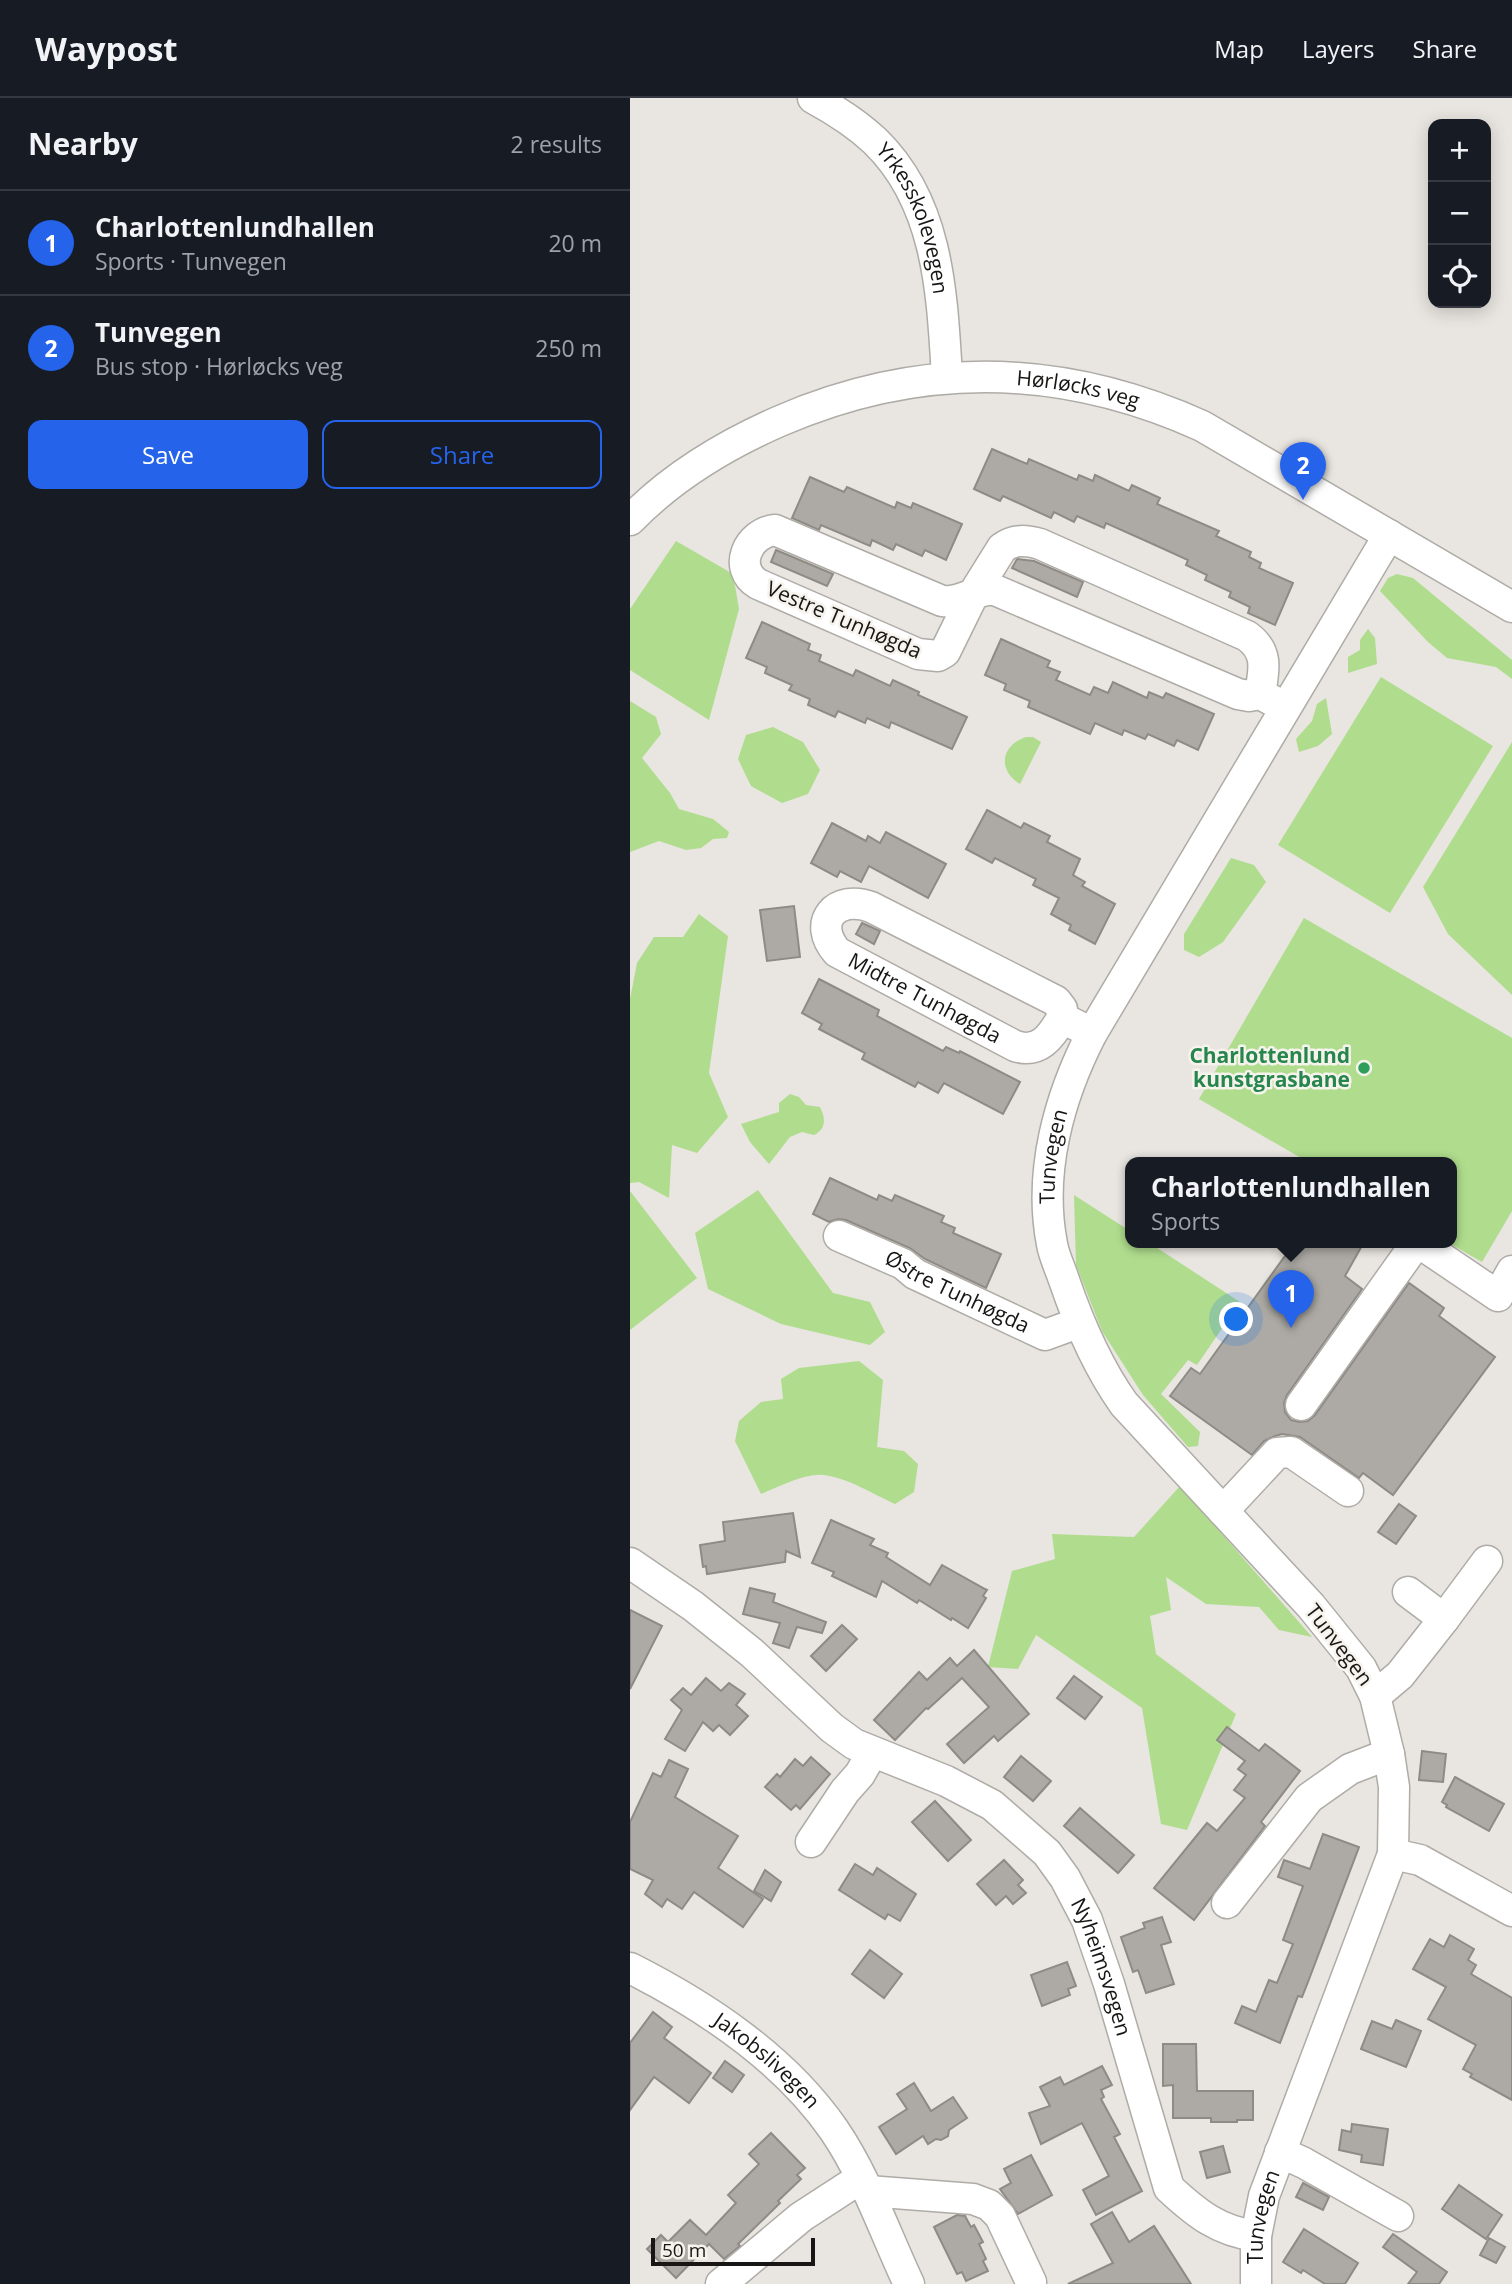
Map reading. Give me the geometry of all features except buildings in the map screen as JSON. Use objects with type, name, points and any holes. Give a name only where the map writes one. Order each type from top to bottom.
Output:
[{"type":"street","name":"Yrkesskolevegen","points":[[813,98],[836,111],[875,141],[904,177],[918,202],[929,230],[937,266],[947,377]]},
{"type":"street","name":"Hørløcks veg","points":[[630,520],[671,484],[703,461],[747,435],[800,412],[864,391],[947,377],[994,376],[1052,381],[1118,394],[1202,426],[1512,607]]},
{"type":"street","name":"Vestre Tunhøgda","points":[[974,593],[949,647],[938,656],[929,656],[918,654],[758,584],[748,576],[744,561],[751,543],[766,531],[775,530],[936,599],[954,601],[974,593],[987,589],[995,590],[1238,694],[1273,701],[1265,662],[1256,642],[1040,544],[1027,540],[1009,542],[989,566],[974,593]]},
{"type":"street","name":"Tunvegen","points":[[1256,2284],[1256,2236],[1264,2196],[1393,1854],[1394,1787],[1389,1754],[1375,1696],[1361,1668],[1311,1606],[1124,1404],[1108,1382],[1079,1324],[1052,1245],[1049,1199],[1052,1153],[1061,1105],[1092,1033],[1273,701],[1389,535]]},
{"type":"street","name":"Midtre Tunhøgda","points":[[860,903],[871,907],[1056,1001],[1062,1009],[1062,1018],[1055,1030],[1038,1047],[1023,1048],[1015,1045],[837,952],[826,937],[828,920],[832,912],[845,904],[860,903]]},
{"type":"street","name":"Midtre Tunhøgda","points":[[1062,1018],[1092,1033]]},
{"type":"street","name":"Østre Tunhøgda","points":[[839,1236],[903,1264],[915,1274],[1045,1335],[1079,1324]]},
{"type":"street","points":[[1301,1405],[1414,1248]]},
{"type":"street","points":[[1427,1248],[1498,1296],[1512,1271]]},
{"type":"street","points":[[1223,1511],[1277,1453],[1291,1452],[1348,1491]]},
{"type":"street","points":[[1375,1696],[1400,1675],[1487,1561]]},
{"type":"street","name":"Nyheimsvegen","points":[[630,1563],[693,1606],[752,1653],[832,1728],[854,1744],[946,1781],[992,1805],[1046,1853],[1065,1878],[1087,1920],[1115,2004],[1168,2188],[1190,2207],[1227,2231],[1256,2236]]},
{"type":"street","points":[[1408,1592],[1444,1619]]},
{"type":"street","points":[[811,1842],[872,1753]]},
{"type":"street","points":[[1227,1903],[1309,1798],[1350,1769],[1389,1754]]},
{"type":"street","points":[[1393,1854],[1420,1860],[1512,1911]]},
{"type":"street","name":"Jakobslivegen","points":[[630,1968],[667,1987],[718,2019],[788,2077],[835,2131],[865,2185],[909,2284]]},
{"type":"street","name":"Tunvegen","points":[[1280,2152],[1304,2162],[1398,2216]]},
{"type":"street","points":[[721,2284],[801,2217],[865,2185],[973,2199],[989,2205],[1000,2216],[1031,2282]]},
{"type":"green space","points":[[676,541],[733,574],[739,609],[709,720],[630,670],[630,609]]},
{"type":"green space","points":[[1397,574],[1413,578],[1512,660],[1512,679],[1496,667],[1447,658],[1428,642],[1380,591],[1388,578]]},
{"type":"green space","points":[[1368,629],[1375,638],[1377,664],[1348,673],[1348,657],[1360,650],[1360,640]]},
{"type":"green space","points":[[1381,677],[1493,746],[1390,913],[1278,845]]},
{"type":"green space","points":[[1326,698],[1332,734],[1318,746],[1299,752],[1296,739],[1312,721],[1317,704]]},
{"type":"green space","points":[[630,701],[656,717],[661,734],[642,758],[670,793],[679,809],[713,819],[729,832],[727,838],[713,839],[701,848],[686,850],[659,841],[630,852]]},
{"type":"green space","points":[[773,727],[803,742],[820,770],[808,794],[782,803],[751,786],[738,759],[746,735]]},
{"type":"green space","points":[[1026,737],[1033,737],[1041,742],[1020,784],[1008,772],[1005,758],[1011,746]]},
{"type":"green space","points":[[1512,742],[1512,995],[1448,934],[1423,887]]},
{"type":"green space","points":[[1231,858],[1254,865],[1266,882],[1223,942],[1199,957],[1184,950],[1184,934]]},
{"type":"green space","points":[[699,914],[728,936],[709,1073],[728,1117],[697,1153],[672,1145],[669,1198],[639,1182],[630,1183],[630,999],[637,963],[654,937],[683,937]]},
{"type":"green space","name":"Charlottenlund kunstgrasbane","points":[[1304,918],[1512,1038],[1512,1211],[1482,1262],[1457,1248],[1457,1157],[1299,1157],[1199,1099]]},
{"type":"green space","points":[[790,1094],[799,1097],[806,1105],[820,1107],[823,1127],[814,1135],[802,1132],[790,1137],[769,1164],[750,1142],[741,1124],[779,1112],[779,1103]]},
{"type":"green space","points":[[758,1190],[833,1293],[870,1302],[885,1332],[870,1345],[781,1324],[708,1289],[695,1233]]},
{"type":"green space","points":[[630,1191],[697,1278],[630,1330]]},
{"type":"green space","points":[[1074,1195],[1125,1228],[1125,1248],[1157,1248],[1240,1302],[1197,1365],[1188,1360],[1161,1394],[1200,1432],[1198,1446],[1188,1447],[1143,1395],[1102,1331],[1076,1265]]},
{"type":"green space","points":[[859,1361],[883,1380],[877,1447],[904,1451],[918,1464],[914,1492],[895,1504],[842,1479],[816,1475],[792,1481],[761,1494],[735,1441],[739,1421],[761,1402],[783,1399],[781,1379],[799,1368]]},
{"type":"green space","points":[[1180,1486],[1312,1637],[1279,1630],[1259,1607],[1206,1604],[1166,1577],[1171,1610],[1150,1616],[1156,1654],[1236,1714],[1187,1830],[1161,1824],[1142,1708],[1036,1635],[1018,1669],[988,1667],[1012,1571],[1055,1559],[1052,1534],[1134,1537]]},
{"type":"place","name":"Tunvegen","points":[[1303,500]]},
{"type":"place","name":"Charlottenlund kunstgrasbane","points":[[1364,1068]]},
{"type":"place","name":"Charlottenlundhallen","points":[[1291,1328]]}]
